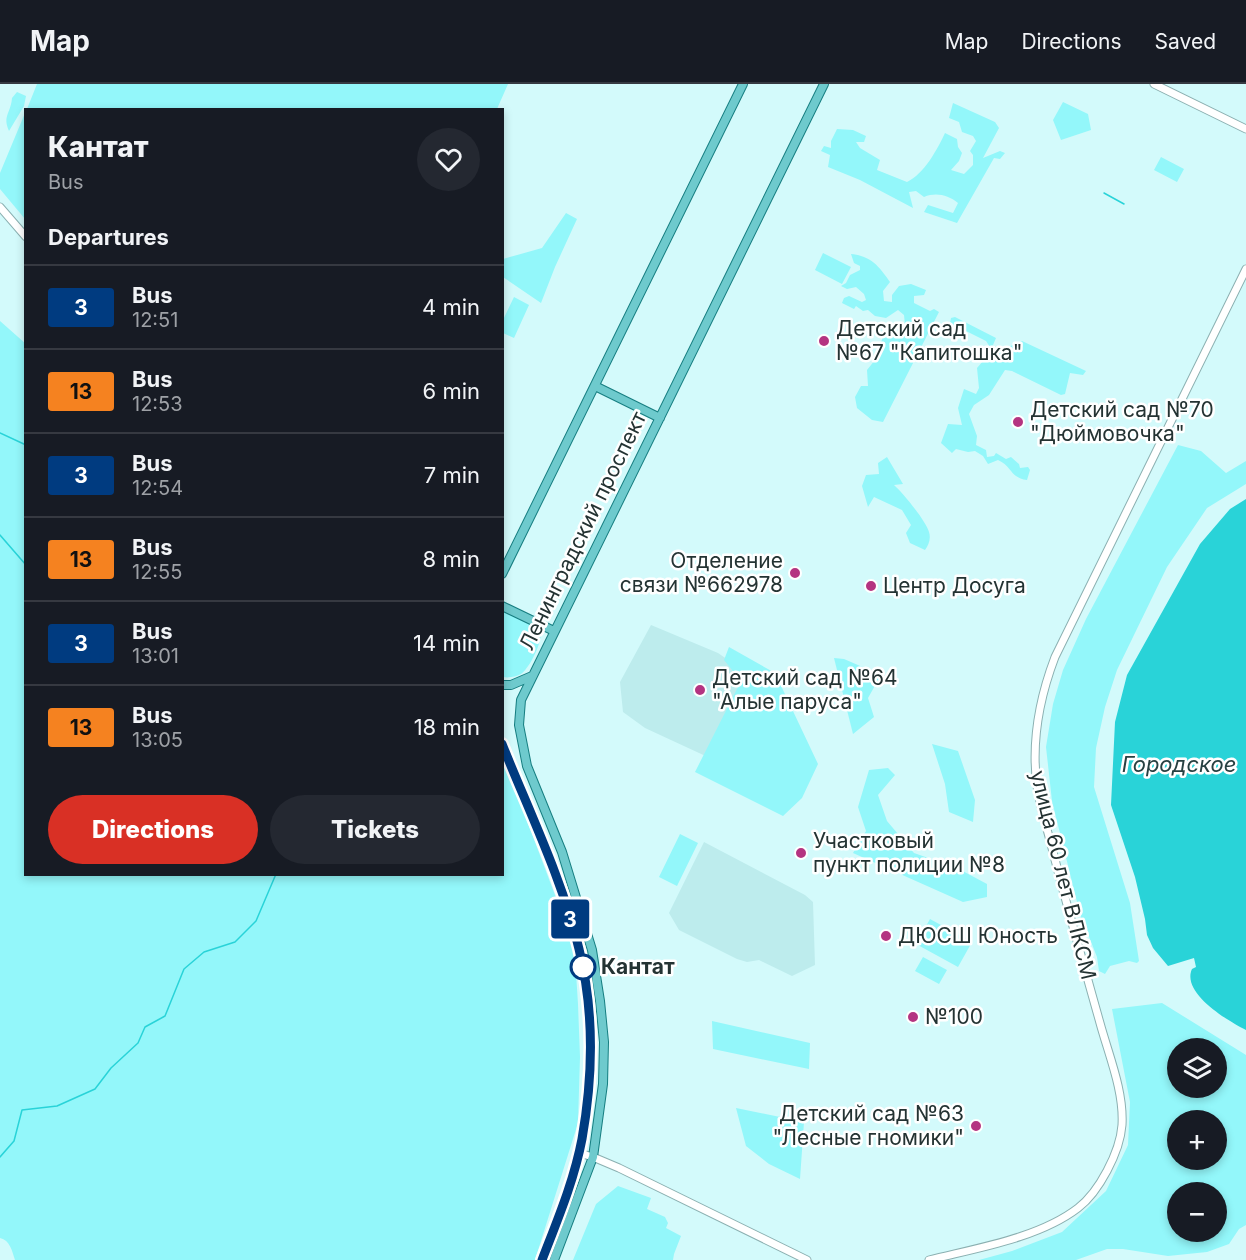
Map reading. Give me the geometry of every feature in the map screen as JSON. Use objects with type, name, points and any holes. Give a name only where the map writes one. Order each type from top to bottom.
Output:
[{"type":"main road","points":[[504,570],[743,84]]},
{"type":"main road","name":"Ленинградский проспект","points":[[554,1260],[593,1157],[603,1084],[604,1042],[592,950],[562,852],[527,766],[519,725],[521,700],[824,84]]},
{"type":"main road","points":[[595,386],[660,418]]},
{"type":"main road","points":[[504,607],[554,631]]},
{"type":"main road","points":[[504,685],[512,685],[532,676]]},
{"type":"main road","points":[[504,749],[575,933],[588,1001],[589,1070],[579,1153],[542,1260]]},
{"type":"street","points":[[1154,84],[1246,129]]},
{"type":"street","points":[[0,207],[24,235]]},
{"type":"street","name":"улица 60 лет ВЛКСМ","points":[[929,1260],[1043,1228],[1062,1219],[1080,1207],[1094,1193],[1117,1148],[1122,1126],[1118,1088],[1037,787],[1036,721],[1043,688],[1054,657],[1246,269]]},
{"type":"street","points":[[579,1153],[593,1157],[807,1260]]},
{"type":"shaded area","points":[[37,84],[508,84],[497,108],[27,108]]},
{"type":"shaded area","points":[[17,92],[26,96],[24,106],[9,131],[6,122],[12,98]]},
{"type":"shaded area","points":[[1063,102],[1088,114],[1091,130],[1061,140],[1053,120]]},
{"type":"shaded area","points":[[953,103],[995,122],[999,128],[983,158],[1000,151],[1005,153],[1000,159],[994,158],[957,223],[924,212],[928,205],[953,213],[958,203],[950,198],[942,195],[924,197],[916,191],[909,192],[913,208],[860,180],[828,167],[830,155],[821,151],[824,146],[831,148],[831,141],[837,129],[853,130],[866,136],[864,142],[856,142],[860,148],[880,160],[877,170],[907,182],[924,167],[945,133],[957,139],[962,153],[959,161],[951,170],[964,174],[973,165],[973,155],[970,151],[976,141],[973,136],[962,132],[959,122],[949,118]]},
{"type":"shaded area","points":[[24,115],[24,218],[0,189],[0,173]]},
{"type":"shaded area","points":[[1161,157],[1184,169],[1177,182],[1154,170]]},
{"type":"shaded area","points":[[566,213],[577,219],[541,303],[504,278],[504,259],[542,248]]},
{"type":"shaded area","points":[[823,253],[851,267],[842,284],[815,270]]},
{"type":"shaded area","points":[[851,254],[864,257],[874,263],[890,282],[883,291],[884,301],[892,302],[892,295],[899,286],[911,284],[926,290],[924,295],[914,296],[914,303],[930,311],[934,309],[939,312],[883,422],[872,420],[857,408],[855,397],[861,386],[868,386],[867,370],[879,355],[878,347],[885,329],[887,326],[899,328],[905,325],[904,315],[898,310],[886,318],[875,316],[868,310],[863,311],[856,306],[854,309],[842,303],[844,298],[849,296],[862,302],[866,300],[864,294],[856,287],[847,289],[841,286],[846,283],[850,275],[860,270],[860,266],[854,263]]},
{"type":"shaded area","points":[[514,297],[529,305],[514,338],[504,333],[504,318]]},
{"type":"shaded area","points":[[955,317],[996,338],[993,345],[997,352],[1022,341],[1086,371],[1083,375],[1070,373],[1065,394],[1061,395],[1012,371],[1005,370],[989,395],[974,405],[969,414],[977,436],[976,445],[986,450],[987,457],[994,456],[996,453],[1006,459],[1011,457],[1020,468],[1028,467],[1030,470],[1027,480],[1017,477],[1003,462],[998,460],[988,464],[983,456],[975,451],[956,449],[952,453],[941,443],[948,424],[962,425],[958,408],[964,389],[976,394],[979,388],[977,368],[989,354],[990,347],[986,341],[950,323],[951,318]]},
{"type":"shaded area","points":[[0,321],[24,342],[24,876],[504,876],[504,760],[558,903],[575,957],[580,1057],[578,1123],[535,1260],[15,1260],[8,1243],[0,1238]]},
{"type":"shaded area","points":[[1178,445],[1201,451],[1226,473],[1246,461],[1246,484],[1207,508],[1167,567],[1117,670],[1105,707],[1096,748],[1094,787],[1130,903],[1139,961],[1110,966],[1105,974],[1099,971],[1097,957],[1080,914],[1052,801],[1046,747],[1053,704],[1063,670],[1086,619]]},
{"type":"shaded area","points":[[887,457],[903,484],[894,485],[914,507],[929,532],[928,546],[925,550],[910,543],[906,533],[911,525],[902,510],[874,497],[868,507],[862,486],[866,475],[879,474],[878,463]]},
{"type":"shaded area","points":[[504,610],[534,624],[541,635],[538,647],[528,666],[521,674],[504,677]]},
{"type":"shaded area","points":[[651,625],[718,653],[772,690],[712,759],[645,728],[623,712],[620,682]]},
{"type":"shaded area","points":[[729,647],[775,673],[818,764],[802,798],[783,816],[695,772],[741,681],[724,660]]},
{"type":"shaded area","points":[[834,658],[844,659],[881,675],[868,698],[874,717],[853,734]]},
{"type":"shaded area","points":[[932,744],[958,751],[975,800],[973,822],[949,812],[945,784]]},
{"type":"shaded area","points":[[888,768],[895,775],[878,795],[887,821],[914,853],[957,868],[987,884],[987,897],[963,902],[853,853],[866,831],[858,807],[869,770]]},
{"type":"shaded area","points":[[680,834],[698,843],[677,886],[659,877]]},
{"type":"shaded area","points":[[704,842],[805,895],[813,902],[815,965],[792,976],[759,960],[747,962],[737,959],[679,930],[669,913]]},
{"type":"shaded area","points":[[930,919],[972,942],[958,967],[916,944]]},
{"type":"shaded area","points":[[923,957],[947,970],[939,984],[915,971]]},
{"type":"shaded area","points":[[1162,1003],[1219,1038],[1167,1038],[1167,1098],[1227,1098],[1227,1043],[1246,1055],[1246,1225],[1239,1229],[1229,1244],[1207,1252],[1168,1256],[1123,1249],[1107,1249],[1076,1260],[979,1260],[1012,1251],[1062,1232],[1106,1191],[1128,1145],[1130,1102],[1112,1009]]},
{"type":"shaded area","points":[[712,1021],[810,1043],[809,1069],[713,1049]]},
{"type":"shaded area","points":[[736,1108],[804,1122],[800,1179],[769,1164],[746,1146]]},
{"type":"shaded area","points":[[618,1186],[651,1198],[647,1209],[665,1217],[668,1223],[666,1228],[681,1236],[673,1260],[573,1260],[596,1204]]},
{"type":"water","name":"Городское","points":[[1246,499],[1246,1030],[1208,1005],[1193,987],[1190,978],[1192,969],[1196,967],[1194,958],[1168,966],[1153,948],[1147,935],[1135,877],[1111,805],[1115,722],[1127,675],[1200,544],[1230,509]]},
{"type":"waterway","points":[[1104,193],[1124,204]]},
{"type":"waterway","points":[[0,433],[24,444]]},
{"type":"waterway","points":[[0,535],[24,563]]},
{"type":"waterway","points":[[0,1157],[14,1141],[22,1110],[57,1106],[95,1089],[111,1068],[138,1043],[145,1027],[165,1016],[184,969],[204,952],[235,942],[256,921],[275,876]]},
{"type":"bus line","name":"3","points":[[504,749],[548,858],[575,933],[588,1001],[589,1070],[582,1139],[567,1193],[542,1260]]},
{"type":"place","name":"Детский сад №67 \"Капитошка\"","points":[[824,341]]},
{"type":"place","name":"Детский сад №70 \"Дюймовочка\"","points":[[1018,422]]},
{"type":"place","name":"Отделение связи №662978","points":[[795,573]]},
{"type":"place","name":"Центр Досуга","points":[[871,586]]},
{"type":"place","name":"Детский сад №64 \"Алые паруса\"","points":[[700,690]]},
{"type":"place","name":"Участковый пункт полиции №8","points":[[801,853]]},
{"type":"place","name":"ДЮСШ Юность","points":[[886,936]]},
{"type":"place","name":"Кантат","points":[[583,967]]},
{"type":"place","name":"№100","points":[[913,1017]]},
{"type":"place","name":"Детский сад №63 \"Лесные гномики\"","points":[[976,1126]]}]
